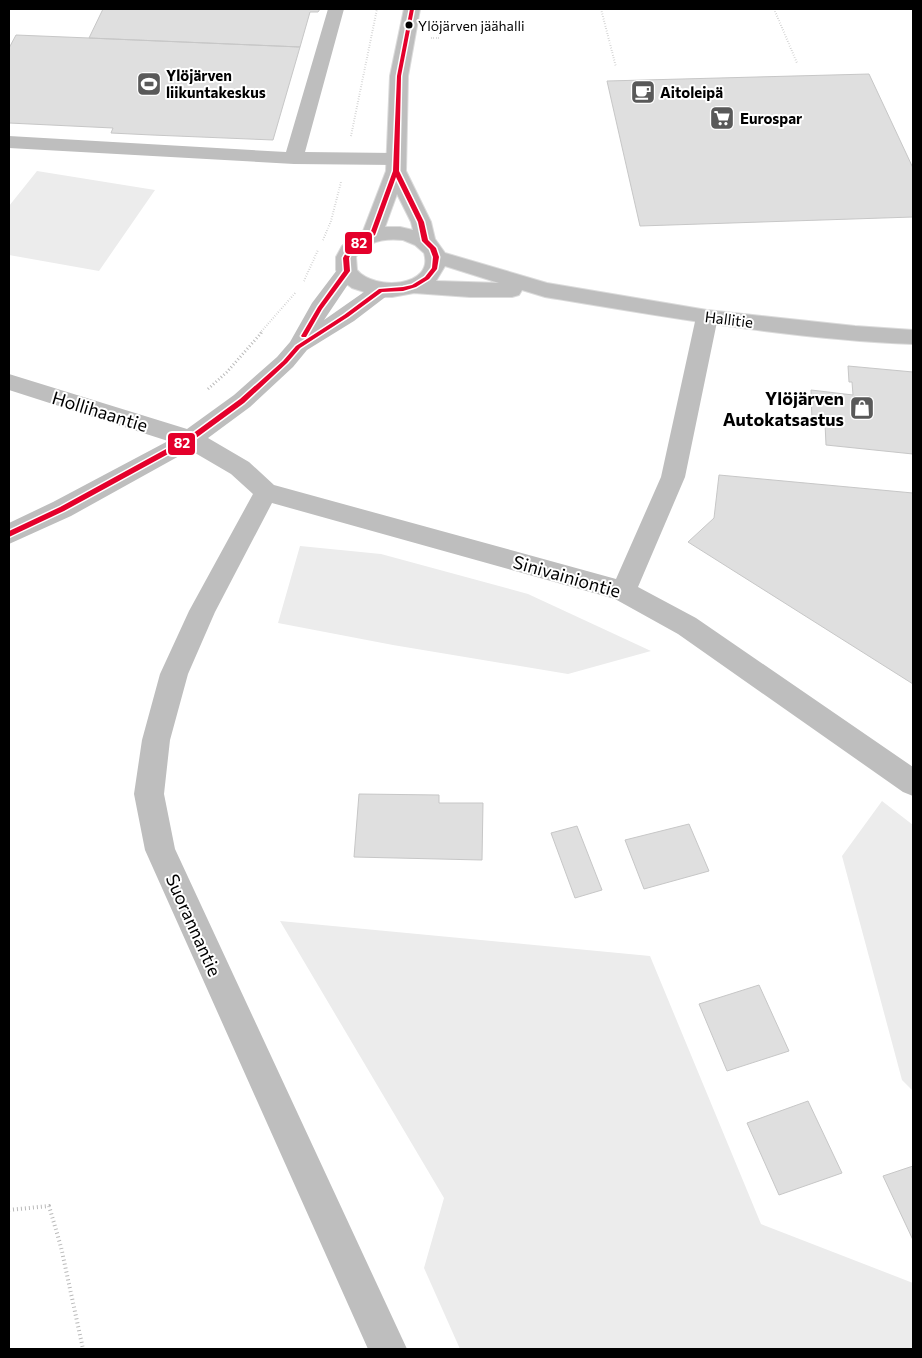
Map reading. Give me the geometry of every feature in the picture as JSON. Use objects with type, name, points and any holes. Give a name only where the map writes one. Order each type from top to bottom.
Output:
[{"type":"street","points":[[294,158],[336,9]]},
{"type":"street","points":[[372,235],[396,165],[399,76],[412,9]]},
{"type":"street","points":[[9,142],[294,158],[346,159],[396,165]]},
{"type":"street","points":[[396,165],[421,222],[430,249],[435,268],[427,278],[414,286],[403,289],[381,290],[359,283],[346,271],[346,254],[356,243],[372,235],[400,233],[430,249]]},
{"type":"street","name":"Hallitie","points":[[430,249],[545,290]]},
{"type":"street","points":[[9,534],[62,509],[190,439],[242,401],[285,362],[298,347],[320,308],[346,271]]},
{"type":"street","name":"Hallitie","points":[[414,286],[470,290],[545,290],[707,317],[855,333],[913,337]]},
{"type":"street","points":[[298,347],[346,316],[381,290]]},
{"type":"street","points":[[623,591],[674,477],[707,317]]},
{"type":"street","name":"Hollihaantie","points":[[9,382],[190,439]]},
{"type":"street","name":"Sinivainiontie","points":[[190,439],[240,468],[266,492],[623,591],[687,626],[913,783]]},
{"type":"street","name":"Suorannantie","points":[[266,492],[202,611],[174,674],[156,740],[149,794],[160,850],[388,1349]]},
{"type":"path","points":[[303,284],[331,222],[377,9]]},
{"type":"path","points":[[601,9],[616,68]]},
{"type":"path","points":[[774,9],[797,63]]},
{"type":"path","points":[[206,391],[227,372],[297,291]]},
{"type":"path","points":[[9,1210],[49,1206],[61,1247],[83,1349]]},
{"type":"shaded area","points":[[37,171],[155,190],[99,271],[9,255],[9,206]]},
{"type":"shaded area","points":[[300,546],[381,554],[528,594],[651,651],[568,674],[393,645],[278,623]]},
{"type":"shaded area","points":[[882,801],[913,825],[913,1091],[902,1080],[842,856]]},
{"type":"shaded area","points":[[280,921],[650,956],[761,1224],[913,1283],[913,1349],[460,1349],[424,1268],[444,1198]]},
{"type":"building","points":[[103,9],[320,9],[318,12],[310,12],[300,47],[89,38]]},
{"type":"building","name":"Ylöjärven liikuntakeskus","points":[[16,35],[300,47],[273,140],[152,135],[111,133],[113,128],[9,123],[9,48]]},
{"type":"building","points":[[869,74],[913,168],[913,217],[640,226],[607,81]]},
{"type":"building","name":"Ylöjärven Autokatsastus","points":[[848,366],[913,372],[913,454],[826,445],[825,423],[812,422],[811,390],[853,395],[852,382],[849,382]]},
{"type":"building","points":[[719,475],[913,493],[913,684],[688,542],[714,518]]},
{"type":"building","points":[[359,794],[439,795],[439,803],[483,803],[482,860],[354,857]]},
{"type":"building","points":[[689,824],[709,871],[644,889],[625,840]]},
{"type":"building","points":[[577,826],[602,890],[575,898],[551,833]]},
{"type":"building","points":[[759,985],[789,1051],[727,1071],[699,1004]]},
{"type":"building","points":[[808,1101],[842,1173],[779,1195],[747,1123]]},
{"type":"building","points":[[913,1166],[913,1240],[883,1176]]},
{"type":"transit line","name":"82","points":[[9,534],[62,509],[190,439],[242,401],[285,362],[298,347],[346,316],[381,290],[403,289],[414,286],[427,278],[435,268],[436,257],[433,248],[425,241],[421,222],[396,171],[399,76],[412,9]]},
{"type":"transit line","name":"82","points":[[304,336],[320,308],[347,271],[346,258],[351,248],[372,235],[396,171],[396,144]]},
{"type":"place","name":"Ylöjärven jäähalli","points":[[409,25]]},
{"type":"place","name":"Ylöjärven liikuntakeskus","points":[[149,84]]},
{"type":"place","name":"Aitoleipä","points":[[643,92]]},
{"type":"place","name":"Eurospar","points":[[722,118]]},
{"type":"place","name":"Ylöjärven Autokatsastus","points":[[862,408]]}]
